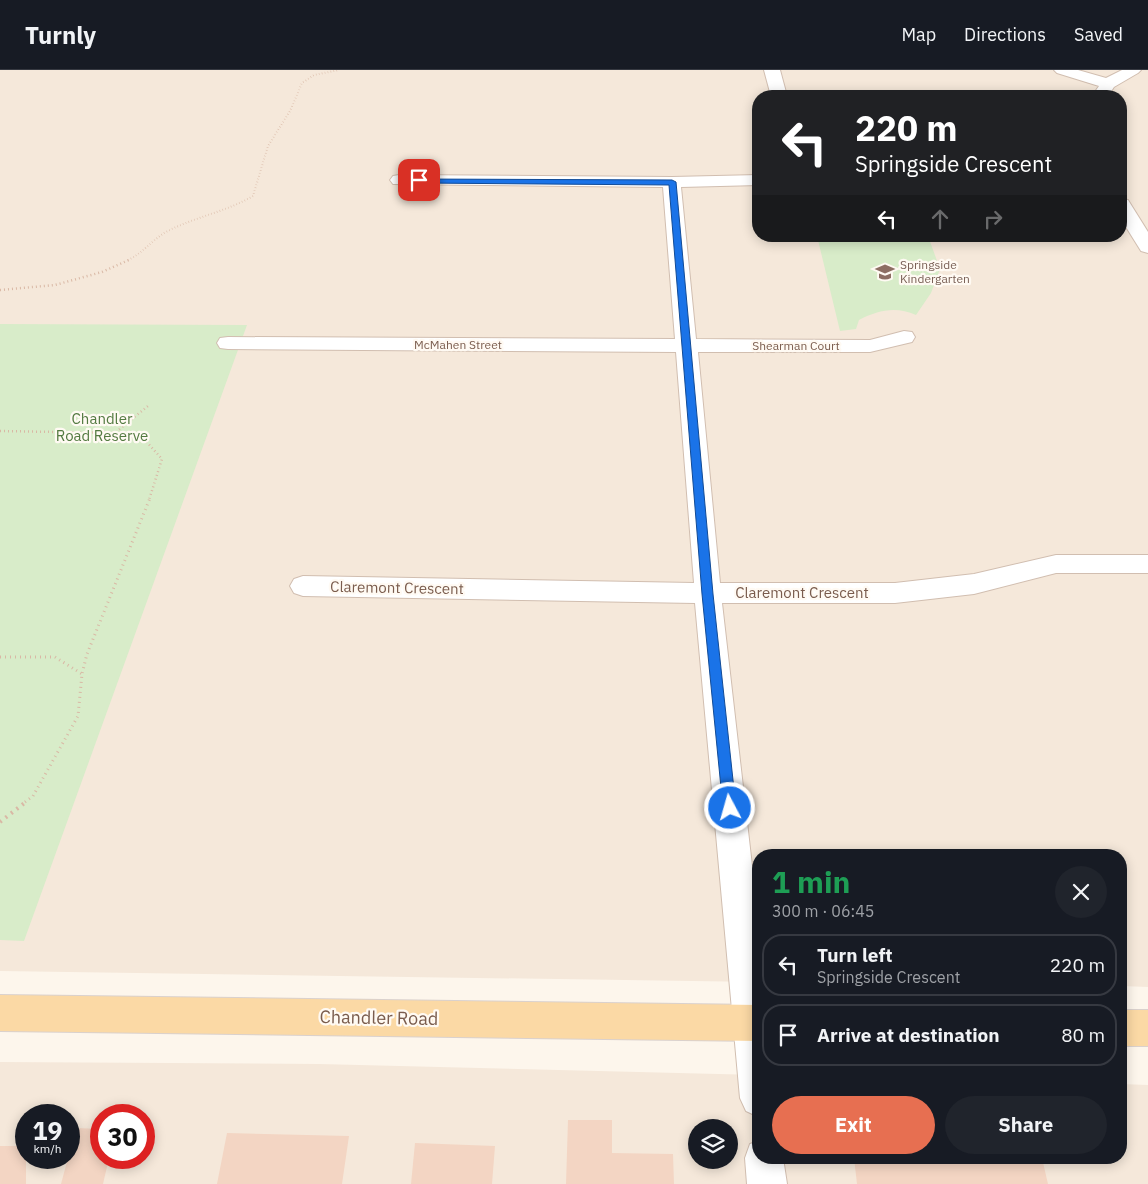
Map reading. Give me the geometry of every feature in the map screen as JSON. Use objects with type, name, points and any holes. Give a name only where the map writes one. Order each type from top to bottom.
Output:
[{"type":"main road","name":"Chandler Road","points":[[0,1013],[752,1023]]},
{"type":"main road","points":[[1127,1028],[1148,1028]]},
{"type":"street","points":[[772,70],[777,90]]},
{"type":"street","points":[[1062,70],[1104,90],[1133,70]]},
{"type":"street","points":[[399,180],[672,182],[752,180]]},
{"type":"street","points":[[672,182],[688,346],[708,594],[752,996]]},
{"type":"street","points":[[1127,214],[1148,247]]},
{"type":"street","name":"Shearman Court","points":[[688,346],[870,346],[904,338]]},
{"type":"street","name":"McMahen Street","points":[[228,344],[688,346]]},
{"type":"street","name":"Claremont Crescent","points":[[303,586],[708,594],[895,593],[974,584],[1056,564],[1148,564]]},
{"type":"street","points":[[765,1164],[767,1184]]},
{"type":"path","points":[[0,290],[55,285],[102,272],[137,256],[164,233],[197,218],[239,204],[253,196],[268,146],[290,111],[302,83],[314,75],[339,70]]},
{"type":"path","points":[[115,433],[148,406]]},
{"type":"path","points":[[0,431],[115,433],[145,440],[162,459],[152,490],[87,654],[82,674],[78,716],[33,796],[0,822]]},
{"type":"path","points":[[0,657],[55,657],[82,674]]},
{"type":"shaded area","points":[[0,70],[1148,70],[1148,987],[1127,986],[1127,849],[752,849],[752,982],[0,971]]},
{"type":"shaded area","points":[[0,1062],[319,1064],[752,1075],[752,1164],[1127,1164],[1127,1084],[1148,1085],[1148,1184],[0,1184]]},
{"type":"green space","points":[[818,242],[930,242],[940,269],[931,293],[916,315],[909,312],[887,310],[859,320],[856,329],[840,331]]},
{"type":"green space","name":"Chandler Road Reserve","points":[[0,324],[247,325],[24,941],[0,940]]},
{"type":"building","points":[[568,1120],[612,1120],[612,1153],[673,1154],[674,1184],[566,1184]]},
{"type":"building","points":[[80,1128],[90,1129],[90,1169],[106,1169],[103,1184],[61,1184],[65,1169],[80,1169]]},
{"type":"building","points":[[227,1133],[349,1136],[342,1184],[217,1184]]},
{"type":"building","points":[[415,1143],[495,1146],[492,1184],[411,1184]]},
{"type":"building","points":[[0,1146],[15,1146],[15,1169],[26,1169],[26,1184],[0,1184]]},
{"type":"building","points":[[855,1164],[1043,1164],[1048,1184],[857,1184]]},
{"type":"place","name":"Springside Kindergarten","points":[[885,272]]},
{"type":"route","points":[[419,180],[672,182],[688,346],[708,594],[730,808]]}]
